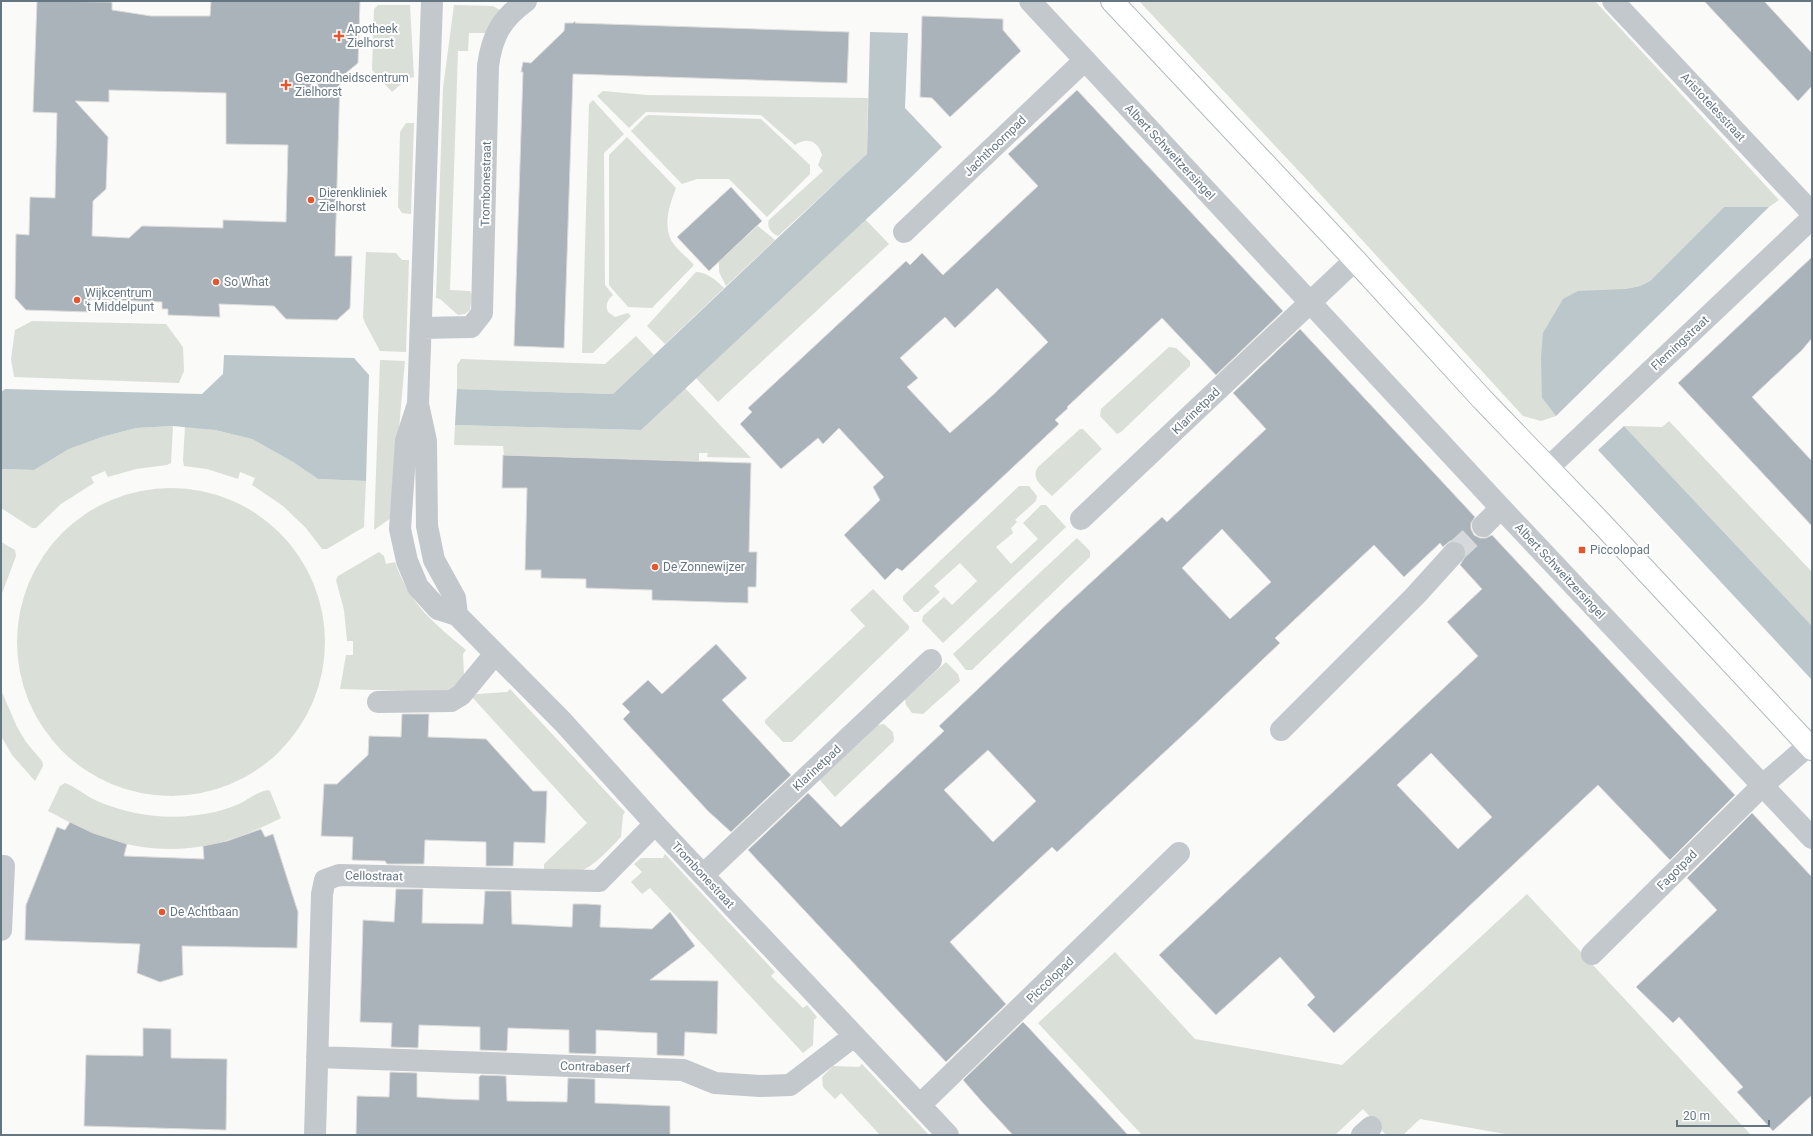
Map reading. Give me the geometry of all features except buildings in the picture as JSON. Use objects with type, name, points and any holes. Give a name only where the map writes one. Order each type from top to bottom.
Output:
[{"type":"street","name":"Trombonestraat","points":[[432,1],[418,404],[406,441],[400,529],[408,561],[418,587],[438,609],[457,616],[563,722],[655,824],[948,1135]]},
{"type":"street","name":"Trombonestraat","points":[[421,328],[471,327],[482,313],[488,66],[491,46],[499,28],[513,10],[526,1]]},
{"type":"street","name":"Albert Schweitzersingel","points":[[1030,1],[1501,508],[1812,838]]},
{"type":"street","points":[[1112,1],[1355,260],[1482,399],[1610,532],[1810,747]]},
{"type":"street","name":"Aristotelesstraat","points":[[1613,1],[1812,213]]},
{"type":"street","name":"Jachthoornpad","points":[[904,232],[1085,60]]},
{"type":"street","name":"Flemingstraat","points":[[1548,468],[1812,218]]},
{"type":"street","points":[[1310,302],[1355,260]]},
{"type":"street","name":"Klarinetpad","points":[[1081,519],[1310,302]]},
{"type":"street","points":[[1483,526],[1501,508]]},
{"type":"street","points":[[1282,730],[1415,596],[1454,553]]},
{"type":"street","points":[[378,702],[452,701],[461,695],[494,654]]},
{"type":"street","name":"Klarinetpad","points":[[703,875],[931,660]]},
{"type":"street","name":"Fagotpad","points":[[1592,954],[1763,785],[1810,747]]},
{"type":"street","name":"Cellostraat","points":[[315,1135],[322,894],[325,880],[338,875],[599,881],[655,824]]},
{"type":"street","name":"Piccolopad","points":[[920,1105],[1179,853]]},
{"type":"street","points":[[1,866],[4,866],[1,930]]},
{"type":"street","name":"Contrabaserf","points":[[317,1058],[683,1070],[715,1083],[760,1086],[790,1085],[854,1036]]},
{"type":"shaded area","points":[[1139,1],[1595,1],[1779,200],[1769,207],[1724,207],[1650,281],[1640,286],[1625,289],[1542,398],[1556,416],[1541,421],[1523,416],[1310,183]]},
{"type":"shaded area","points":[[378,5],[410,5],[414,77],[407,79],[392,92],[372,70],[374,9]]},
{"type":"shaded area","points":[[454,5],[493,6],[500,10],[486,33],[469,33],[468,51],[458,51],[450,290],[470,291],[472,295],[470,310],[465,314],[458,315],[440,299],[436,298],[443,88]]},
{"type":"shaded area","points":[[870,32],[908,33],[905,108],[942,147],[905,183],[641,430],[455,425],[457,389],[613,394],[867,154]]},
{"type":"shaded area","points":[[603,91],[647,95],[868,98],[867,154],[778,236],[770,230],[768,225],[769,220],[823,171],[818,165],[822,155],[815,143],[811,141],[803,141],[795,145],[761,115],[646,112],[629,128],[597,96]]},
{"type":"shaded area","points":[[593,100],[624,134],[604,153],[605,285],[613,295],[607,303],[608,312],[615,317],[628,313],[631,316],[593,353],[582,353],[589,104]]},
{"type":"shaded area","points":[[646,116],[761,119],[810,165],[810,174],[767,217],[729,179],[697,179],[682,184],[631,131]]},
{"type":"shaded area","points":[[406,123],[414,123],[411,214],[402,213],[398,207],[400,132]]},
{"type":"shaded area","points":[[627,137],[676,188],[667,220],[669,234],[676,247],[694,265],[652,308],[628,307],[609,285],[609,155]]},
{"type":"shaded area","points":[[1724,207],[1769,207],[1556,416],[1542,398],[1541,357],[1543,333],[1563,299],[1578,291],[1625,289],[1640,286],[1650,281]]},
{"type":"shaded area","points":[[865,219],[889,244],[718,402],[696,378]]},
{"type":"shaded area","points":[[758,226],[775,240],[726,286],[719,272],[719,261]]},
{"type":"shaded area","points":[[366,252],[396,253],[402,260],[409,260],[406,352],[380,351],[365,323],[363,317]]},
{"type":"shaded area","points":[[696,272],[708,275],[724,288],[665,344],[647,326]]},
{"type":"shaded area","points":[[32,321],[166,324],[183,347],[184,371],[179,383],[14,377],[11,359],[15,330]]},
{"type":"shaded area","points":[[636,336],[654,355],[613,394],[457,389],[457,365],[461,359],[605,364]]},
{"type":"shaded area","points":[[1169,347],[1176,348],[1190,361],[1190,366],[1121,432],[1117,434],[1100,416],[1101,409]]},
{"type":"shaded area","points":[[224,355],[354,358],[369,375],[366,481],[318,479],[293,462],[252,439],[215,430],[173,426],[136,428],[102,437],[69,449],[34,470],[1,469],[1,392],[5,389],[202,394],[223,374]]},
{"type":"shaded area","points":[[380,360],[405,361],[391,518],[374,530]]},
{"type":"shaded area","points":[[685,388],[751,458],[707,457],[708,453],[699,453],[699,461],[504,455],[503,446],[454,445],[455,425],[641,430]]},
{"type":"shaded area","points":[[1669,421],[1812,572],[1812,626],[1624,426],[1662,427]]},
{"type":"shaded area","points":[[173,426],[171,463],[167,465],[136,469],[108,477],[105,471],[91,477],[94,483],[61,504],[36,528],[32,528],[1,508],[1,469],[34,470],[69,449],[102,437],[136,428]]},
{"type":"shaded area","points":[[185,426],[215,430],[252,439],[293,462],[318,479],[366,481],[364,527],[327,549],[322,549],[306,528],[283,506],[252,485],[255,478],[240,472],[238,479],[207,469],[184,466]]},
{"type":"shaded area","points":[[1624,426],[1812,626],[1812,680],[1598,450]]},
{"type":"shaded area","points":[[1080,429],[1083,429],[1102,449],[1052,496],[1039,483],[1036,471],[1038,467]]},
{"type":"shaded area","points":[[1019,486],[1029,486],[1037,496],[1036,501],[1015,520],[1017,522],[1011,528],[1013,533],[996,547],[1011,564],[1038,539],[1023,523],[1041,505],[1046,505],[1066,527],[943,643],[922,621],[923,616],[944,597],[952,605],[977,581],[960,563],[934,586],[940,592],[918,612],[914,612],[903,600],[903,596]]},
{"type":"shaded area","points":[[156,488],[186,488],[216,494],[244,506],[269,523],[290,544],[307,569],[319,597],[325,627],[325,657],[319,687],[314,701],[299,728],[280,751],[257,770],[230,785],[216,790],[186,796],[156,796],[126,790],[98,778],[73,761],[52,740],[35,715],[23,687],[17,657],[17,627],[23,597],[35,569],[52,544],[73,523],[98,506],[126,494]]},
{"type":"shaded area","points":[[1077,538],[1090,551],[1090,557],[972,670],[966,670],[953,654]]},
{"type":"shaded area","points":[[1,542],[15,550],[16,556],[1,596]]},
{"type":"shaded area","points":[[379,552],[384,556],[386,564],[395,562],[408,590],[424,612],[466,650],[463,654],[464,676],[453,687],[444,692],[340,689],[346,655],[353,655],[353,641],[347,641],[344,610],[336,580],[338,576]]},
{"type":"shaded area","points":[[873,589],[909,626],[909,629],[792,742],[783,742],[765,723],[765,720],[865,626],[850,610]]},
{"type":"shaded area","points":[[946,662],[958,674],[960,681],[923,714],[912,713],[906,705],[905,699]]},
{"type":"shaded area","points":[[510,689],[625,812],[623,815],[621,837],[590,866],[579,871],[570,872],[544,869],[544,864],[587,823],[472,697],[477,694],[507,692]]},
{"type":"shaded area","points":[[1,690],[17,727],[26,742],[42,761],[43,766],[35,781],[12,755],[1,736]]},
{"type":"shaded area","points":[[884,724],[893,732],[893,742],[835,797],[819,779],[877,725]]},
{"type":"shaded area","points":[[65,783],[97,801],[126,811],[170,817],[200,815],[218,811],[238,804],[258,793],[268,790],[270,791],[281,818],[235,838],[213,844],[191,848],[168,849],[146,847],[122,843],[97,835],[48,811],[60,786]]},
{"type":"shaded area","points":[[665,854],[775,972],[771,976],[803,1008],[807,1005],[817,1017],[814,1020],[813,1045],[803,1053],[650,888],[642,894],[631,882],[642,872],[634,864],[641,858],[663,858]]},
{"type":"shaded area","points":[[1527,894],[1751,1135],[1511,1135],[1420,1119],[1403,1135],[1386,1135],[1363,1109],[1335,1135],[1142,1135],[1038,1023],[1115,952],[1195,1039],[1342,1065]]},
{"type":"shaded area","points":[[862,1064],[929,1135],[880,1135],[841,1093],[835,1099],[823,1087],[822,1077],[833,1066],[859,1067]]},
{"type":"tunnel","points":[[1454,553],[1483,526]]},
{"type":"place","name":"Apotheek Zielhorst","points":[[339,36]]},
{"type":"place","name":"Gezondheidscentrum Zielhorst","points":[[286,85]]},
{"type":"place","name":"Dierenkliniek Zielhorst","points":[[311,200]]},
{"type":"place","name":"So What","points":[[216,282]]},
{"type":"place","name":"Wijkcentrum 't Middelpunt","points":[[77,300]]},
{"type":"place","name":"Piccolopad","points":[[1582,550]]},
{"type":"place","name":"De Zonnewijzer","points":[[655,567]]},
{"type":"place","name":"De Achtbaan","points":[[162,912]]}]
